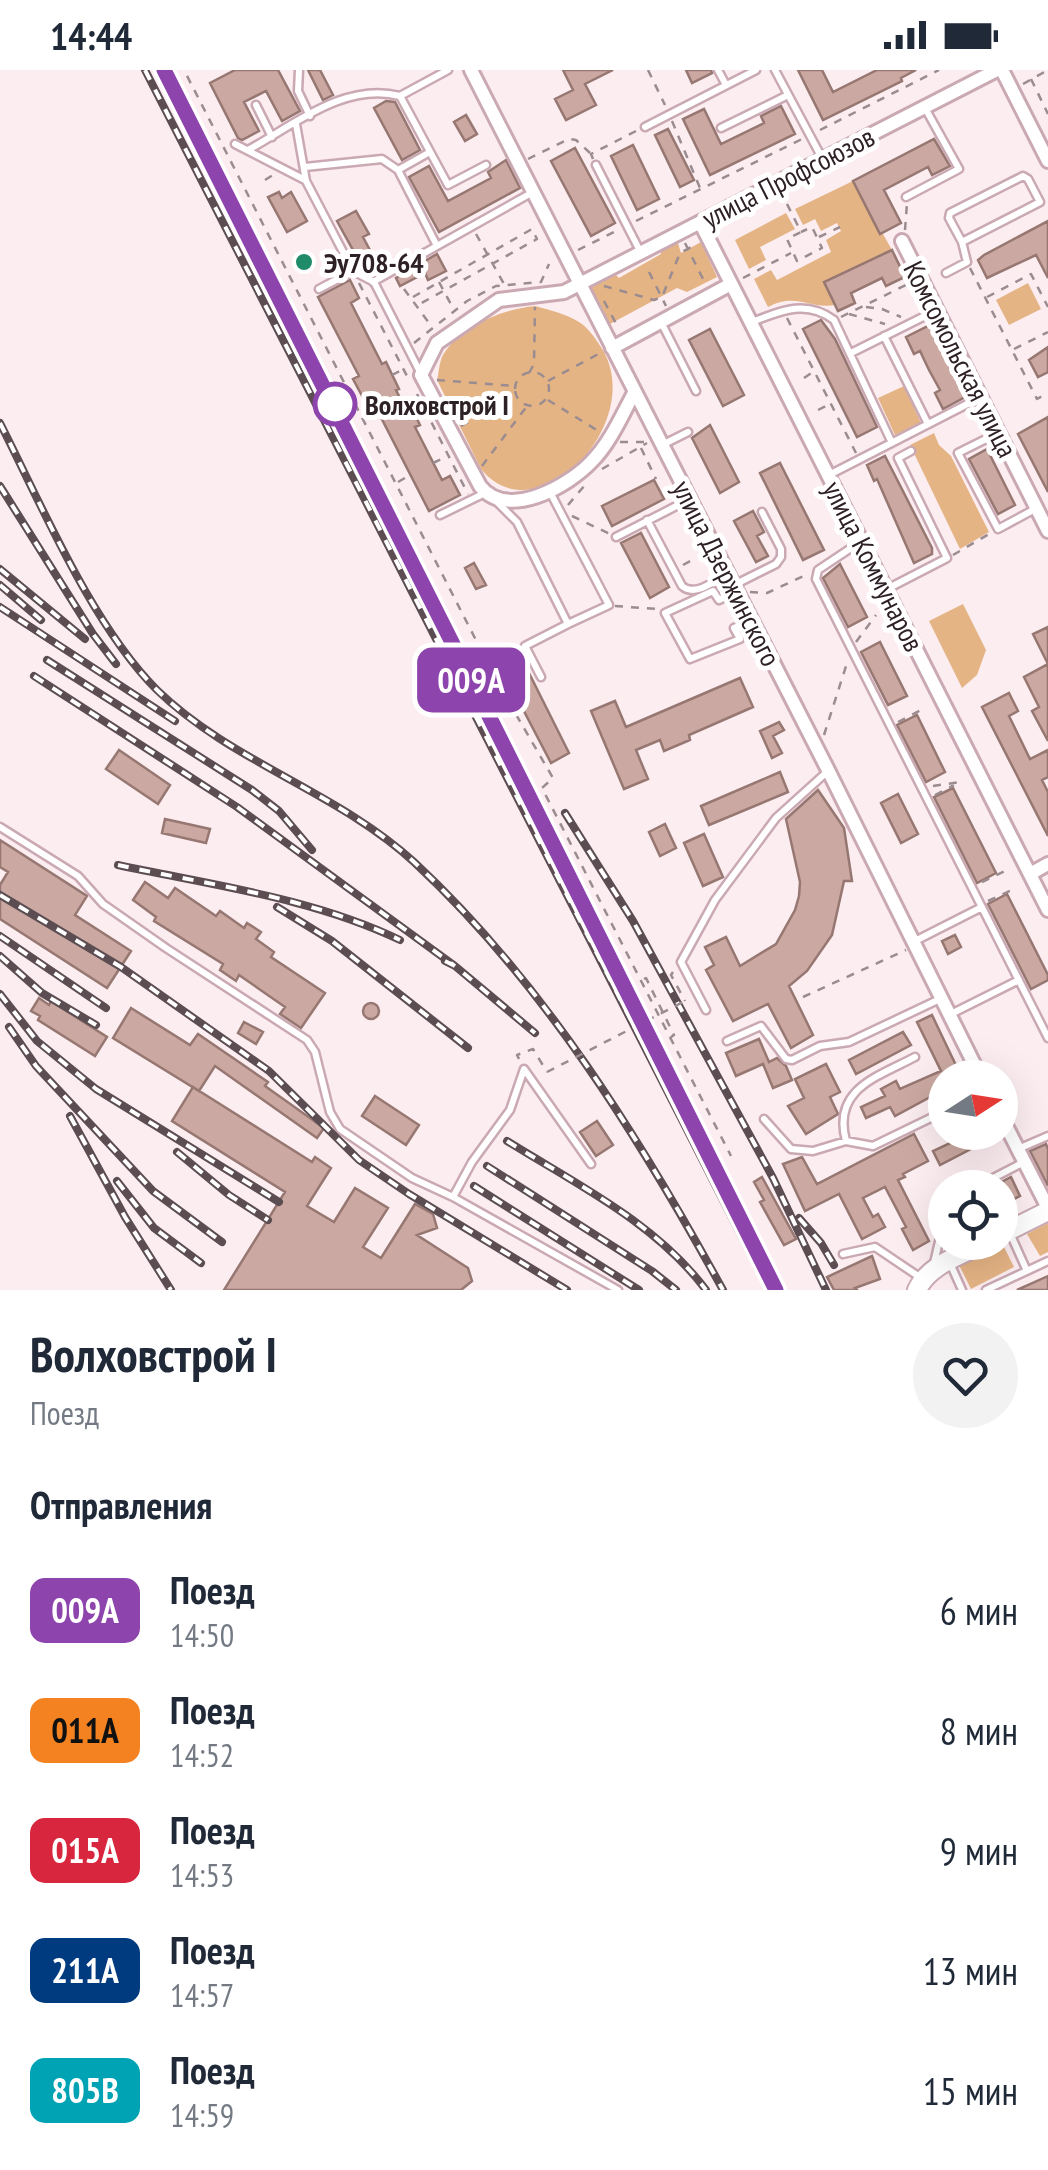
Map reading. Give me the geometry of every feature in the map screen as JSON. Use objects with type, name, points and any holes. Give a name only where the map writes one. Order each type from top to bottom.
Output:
[{"type":"main road","points":[[1018,1226],[1048,1210]]},
{"type":"main road","points":[[930,1275],[955,1260]]},
{"type":"street","name":"улица Дзержинского","points":[[471,70],[533,192],[586,283],[608,350],[634,393],[655,444],[736,586],[912,945],[973,1060]]},
{"type":"street","name":"улица Профсоюзов","points":[[421,375],[437,343],[498,300],[564,292],[586,283],[1000,70]]},
{"type":"street","points":[[1000,70],[1048,161]]},
{"type":"street","name":"улица Коммунаров","points":[[700,222],[737,281],[751,323],[1048,910]]},
{"type":"street","name":"Комсомольская улица","points":[[902,240],[1048,531]]},
{"type":"street","points":[[608,350],[737,281]]},
{"type":"street","points":[[421,375],[473,473],[489,495],[516,501],[550,492],[592,462],[634,393]]},
{"type":"street","points":[[1030,874],[1048,864]]},
{"type":"street","points":[[1018,1149],[1048,1210]]},
{"type":"lane","points":[[299,70],[298,91],[310,116]]},
{"type":"lane","points":[[248,150],[354,94],[400,96],[448,70]]},
{"type":"lane","points":[[718,70],[726,85]]},
{"type":"lane","points":[[645,127],[756,70]]},
{"type":"lane","points":[[775,70],[823,159]]},
{"type":"lane","points":[[721,128],[788,95]]},
{"type":"lane","points":[[400,96],[448,186],[486,165]]},
{"type":"lane","points":[[256,105],[272,137]]},
{"type":"lane","points":[[906,197],[959,169],[924,107]]},
{"type":"lane","points":[[296,124],[306,181],[352,271],[373,282],[421,375]]},
{"type":"lane","points":[[235,144],[306,181]]},
{"type":"lane","points":[[398,170],[430,152]]},
{"type":"lane","points":[[305,167],[382,159],[398,170],[436,246]]},
{"type":"lane","points":[[596,165],[641,253]]},
{"type":"lane","points":[[946,273],[967,262],[950,213],[1025,176],[1044,201],[962,242]]},
{"type":"lane","points":[[373,282],[533,192]]},
{"type":"lane","points":[[319,289],[352,271]]},
{"type":"lane","points":[[751,323],[782,308],[820,310],[834,320],[892,443]]},
{"type":"lane","points":[[851,353],[936,310]]},
{"type":"lane","points":[[666,319],[696,391]]},
{"type":"lane","points":[[884,336],[928,424]]},
{"type":"lane","points":[[828,476],[980,397]]},
{"type":"lane","points":[[655,444],[688,432]]},
{"type":"lane","points":[[999,432],[958,453],[998,529],[1037,508]]},
{"type":"lane","points":[[886,589],[947,558],[898,458],[912,451]]},
{"type":"lane","points":[[541,677],[525,646],[609,606],[550,492]]},
{"type":"lane","points":[[440,515],[489,495],[517,522],[568,624]]},
{"type":"lane","points":[[616,536],[689,499]]},
{"type":"lane","points":[[751,620],[734,628],[740,638],[690,659],[665,613],[714,591],[719,600],[776,564],[781,549],[762,512]]},
{"type":"lane","points":[[647,520],[688,591],[736,586]]},
{"type":"lane","points":[[861,541],[843,550],[816,574],[1048,1038]]},
{"type":"lane","points":[[706,1010],[681,962],[714,900],[776,818],[828,770]]},
{"type":"lane","points":[[0,827],[78,876],[104,904],[166,948],[306,1040],[315,1052],[330,1112],[340,1130],[412,1178],[618,1290]]},
{"type":"lane","points":[[912,945],[981,906]]},
{"type":"lane","points":[[950,1014],[1018,980]]},
{"type":"lane","points":[[728,1041],[760,1026],[786,1059],[792,1060],[820,1046],[849,1042],[942,998]]},
{"type":"lane","points":[[846,1142],[841,1122],[857,1088],[915,1057]]},
{"type":"lane","points":[[453,1197],[472,1162],[510,1110],[524,1069]]},
{"type":"lane","points":[[524,1069],[591,1164]]},
{"type":"lane","points":[[764,1118],[792,1150],[812,1152],[846,1142],[873,1146],[928,1119]]},
{"type":"lane","points":[[1000,1170],[1048,1136]]},
{"type":"lane","points":[[843,1254],[875,1246],[962,1290]]},
{"type":"lane","points":[[1018,1256],[1027,1271]]},
{"type":"lane","points":[[986,1290],[1048,1262]]},
{"type":"path","points":[[156,70],[472,694],[500,687]]},
{"type":"path","points":[[184,70],[500,687],[553,778],[542,788],[731,1156]]},
{"type":"path","points":[[648,70],[701,189]]},
{"type":"path","points":[[576,251],[939,70]]},
{"type":"path","points":[[1017,87],[1048,70]]},
{"type":"path","points":[[1031,79],[1048,114]]},
{"type":"path","points":[[590,154],[645,127]]},
{"type":"path","points":[[528,160],[569,139],[583,145],[596,165]]},
{"type":"path","points":[[902,240],[908,208],[906,197]]},
{"type":"path","points":[[786,204],[801,232]]},
{"type":"path","points":[[472,226],[504,285]]},
{"type":"path","points":[[812,227],[817,238],[822,248],[798,261],[786,240],[812,227]]},
{"type":"path","points":[[817,238],[840,227]]},
{"type":"path","points":[[413,297],[532,229],[537,239],[418,305]]},
{"type":"path","points":[[682,237],[711,295]]},
{"type":"path","points":[[586,283],[654,300],[662,297],[680,254],[708,238]]},
{"type":"path","points":[[737,281],[793,252]]},
{"type":"path","points":[[967,262],[1037,399],[1048,393]]},
{"type":"path","points":[[649,272],[662,297],[666,319]]},
{"type":"path","points":[[986,298],[1031,274],[1048,308]]},
{"type":"path","points":[[834,320],[920,278]]},
{"type":"path","points":[[439,282],[455,312]]},
{"type":"path","points":[[404,288],[432,328]]},
{"type":"path","points":[[601,297],[626,341]]},
{"type":"path","points":[[535,306],[534,364],[515,386],[517,397],[527,406],[536,406],[546,399]]},
{"type":"path","points":[[862,306],[882,309],[908,324]]},
{"type":"path","points":[[782,308],[860,460]]},
{"type":"path","points":[[848,314],[881,324],[908,324]]},
{"type":"path","points":[[1012,350],[1048,332]]},
{"type":"path","points":[[547,382],[608,350]]},
{"type":"path","points":[[392,375],[404,370]]},
{"type":"path","points":[[804,378],[814,371]]},
{"type":"path","points":[[529,372],[542,375],[547,382],[546,399]]},
{"type":"path","points":[[437,380],[515,386]]},
{"type":"path","points":[[352,396],[360,392]]},
{"type":"path","points":[[451,432],[517,397]]},
{"type":"path","points":[[546,399],[602,433]]},
{"type":"path","points":[[818,410],[831,404]]},
{"type":"path","points":[[473,473],[527,406]]},
{"type":"path","points":[[615,442],[655,444]]},
{"type":"path","points":[[598,471],[640,447],[655,444]]},
{"type":"path","points":[[646,458],[655,444]]},
{"type":"path","points":[[640,447],[656,478]]},
{"type":"path","points":[[434,462],[448,456]]},
{"type":"path","points":[[396,482],[410,475]]},
{"type":"path","points":[[584,485],[570,499],[564,513],[616,536]]},
{"type":"path","points":[[947,558],[998,529]]},
{"type":"path","points":[[673,570],[696,558]]},
{"type":"path","points":[[736,586],[767,593],[800,576],[816,574]]},
{"type":"path","points":[[609,606],[654,608],[665,613]]},
{"type":"path","points":[[824,735],[851,649],[876,616]]},
{"type":"path","points":[[890,726],[923,708]]},
{"type":"path","points":[[922,788],[960,782],[927,798]]},
{"type":"path","points":[[972,887],[1005,870]]},
{"type":"path","points":[[981,906],[1014,888]]},
{"type":"path","points":[[803,997],[912,945]]},
{"type":"path","points":[[524,1069],[517,1055],[533,1049],[547,1072],[685,1001],[671,975]]},
{"type":"path","points":[[642,980],[646,978],[674,1035],[671,1036]]},
{"type":"shaded area","points":[[853,181],[892,250],[825,282],[835,305],[786,301],[768,307],[754,279],[771,270],[777,280],[831,252],[826,240],[841,231],[837,223],[821,231],[815,219],[803,225],[795,209]]},
{"type":"shaded area","points":[[786,213],[795,229],[760,247],[766,260],[749,269],[735,240]]},
{"type":"shaded area","points":[[677,240],[681,253],[701,242],[717,277],[687,292],[677,288],[610,324],[591,288],[615,274],[619,278],[661,254],[659,248]]},
{"type":"shaded area","points":[[1028,283],[1041,309],[1009,325],[996,300]]},
{"type":"shaded area","points":[[535,306],[569,317],[586,328],[604,352],[612,381],[609,411],[597,440],[578,464],[554,481],[529,490],[503,486],[481,469],[437,380],[443,355],[460,336],[496,315]]},
{"type":"shaded area","points":[[904,386],[921,423],[895,435],[878,398]]},
{"type":"shaded area","points":[[934,433],[939,445],[951,456],[989,532],[960,549],[910,445]]},
{"type":"shaded area","points":[[963,604],[986,650],[977,675],[962,688],[929,621]]},
{"type":"shaded area","points":[[1048,1223],[1048,1252],[1040,1256],[1027,1234]]},
{"type":"shaded area","points":[[970,1260],[1010,1260],[1014,1267],[971,1289],[959,1265]]},
{"type":"building","points":[[235,70],[278,70],[300,111],[282,121],[266,91],[244,102],[259,131],[242,140],[238,138],[210,83]]},
{"type":"building","points":[[308,70],[320,70],[333,95],[323,100]]},
{"type":"building","points":[[563,70],[613,70],[585,84],[596,105],[566,120],[555,99],[573,90]]},
{"type":"building","points":[[686,70],[711,70],[712,73],[692,83]]},
{"type":"building","points":[[798,70],[822,70],[833,92],[877,70],[916,70],[902,81],[823,120]]},
{"type":"building","points":[[386,101],[395,102],[420,150],[402,160],[374,108]]},
{"type":"building","points":[[781,106],[795,134],[710,175],[683,119],[704,109],[721,144],[764,123],[761,116]]},
{"type":"building","points":[[466,115],[477,134],[465,141],[454,122]]},
{"type":"building","points":[[668,129],[694,180],[680,187],[655,135]]},
{"type":"building","points":[[934,139],[950,166],[932,175],[928,167],[884,190],[901,223],[880,234],[853,181]]},
{"type":"building","points":[[633,145],[659,199],[637,210],[611,156]]},
{"type":"building","points":[[575,148],[615,223],[591,236],[551,161]]},
{"type":"building","points":[[506,160],[520,188],[439,232],[409,177],[429,166],[448,201],[491,178],[488,172]]},
{"type":"building","points":[[279,192],[282,198],[291,192],[307,221],[287,232],[268,197]]},
{"type":"building","points":[[356,211],[369,234],[363,237],[372,254],[364,262],[359,261],[337,221]]},
{"type":"building","points":[[1048,221],[1048,278],[1036,255],[987,278],[978,260]]},
{"type":"building","points":[[892,250],[905,277],[886,286],[882,278],[851,293],[855,303],[838,311],[824,282]]},
{"type":"building","points":[[437,254],[446,271],[428,280],[425,273],[400,286],[396,278]]},
{"type":"building","points":[[350,280],[359,298],[351,303],[382,364],[386,362],[410,418],[415,415],[420,425],[415,427],[442,480],[450,476],[460,495],[429,511],[373,402],[367,405],[353,379],[359,376],[318,297]]},
{"type":"building","points":[[821,320],[835,339],[877,427],[857,437],[803,329]]},
{"type":"building","points":[[930,325],[967,396],[943,409],[935,393],[940,390],[920,351],[914,354],[906,337]]},
{"type":"building","points":[[710,329],[744,395],[723,406],[689,340]]},
{"type":"building","points":[[1048,347],[1048,372],[1038,377],[1029,360]]},
{"type":"building","points":[[1048,417],[1048,492],[1018,434]]},
{"type":"building","points":[[710,425],[739,482],[720,493],[692,438]]},
{"type":"building","points":[[987,449],[1015,505],[998,514],[969,459]]},
{"type":"building","points":[[885,456],[932,548],[932,554],[914,563],[867,465]]},
{"type":"building","points":[[780,463],[824,550],[803,560],[760,473]]},
{"type":"building","points":[[654,480],[664,499],[612,526],[602,506]]},
{"type":"building","points":[[753,511],[764,532],[757,536],[768,556],[756,562],[734,521]]},
{"type":"building","points":[[641,533],[669,587],[650,598],[621,543]]},
{"type":"building","points":[[474,563],[486,585],[476,589],[465,568]]},
{"type":"building","points":[[840,564],[867,617],[848,627],[823,578]]},
{"type":"building","points":[[1048,627],[1048,664],[1033,634]]},
{"type":"building","points":[[880,642],[907,696],[888,705],[861,652]]},
{"type":"building","points":[[521,657],[569,753],[551,763],[501,667]]},
{"type":"building","points":[[1048,664],[1048,741],[1032,711],[1039,707],[1024,677]]},
{"type":"building","points":[[740,678],[753,707],[689,735],[690,740],[664,751],[660,740],[636,750],[648,779],[624,789],[591,711],[615,701],[626,727]]},
{"type":"building","points":[[1009,693],[1018,711],[1009,716],[1030,759],[1048,750],[1048,777],[1042,780],[1048,792],[1048,836],[982,707]]},
{"type":"building","points":[[917,715],[945,772],[926,782],[897,725]]},
{"type":"building","points":[[779,722],[784,730],[773,736],[782,753],[772,758],[760,731]]},
{"type":"building","points":[[119,750],[170,785],[158,804],[106,769]]},
{"type":"building","points":[[780,772],[788,792],[709,825],[701,806]]},
{"type":"building","points":[[953,788],[996,873],[977,883],[934,797]]},
{"type":"building","points":[[818,790],[844,828],[852,881],[844,881],[832,935],[807,971],[789,986],[813,1035],[791,1048],[768,1004],[733,1021],[706,970],[714,965],[705,947],[726,937],[740,966],[776,944],[799,896],[800,882],[786,819]]},
{"type":"building","points":[[898,794],[918,834],[901,843],[881,803]]},
{"type":"building","points":[[165,819],[210,829],[206,843],[162,833]]},
{"type":"building","points":[[665,824],[676,848],[660,856],[649,832]]},
{"type":"building","points":[[704,834],[723,877],[703,886],[684,843]]},
{"type":"building","points":[[0,840],[87,896],[75,915],[131,951],[107,988],[0,919],[0,885],[8,872],[0,867]]},
{"type":"building","points":[[145,882],[168,898],[175,888],[216,916],[220,911],[244,928],[247,923],[261,932],[256,939],[274,952],[271,957],[325,993],[301,1028],[280,1014],[285,1007],[239,975],[236,981],[220,970],[223,964],[154,921],[156,917],[133,900]]},
{"type":"building","points":[[1007,894],[1048,975],[1048,980],[1031,989],[988,904]]},
{"type":"building","points":[[955,935],[961,947],[948,954],[942,941]]},
{"type":"building","points":[[39,998],[49,1005],[51,1001],[107,1037],[95,1056],[38,1020],[40,1016],[31,1011]]},
{"type":"building","points":[[371,1003],[379,1011],[371,1019],[363,1011]]},
{"type":"building","points":[[131,1008],[190,1045],[198,1034],[268,1082],[265,1086],[324,1128],[317,1138],[215,1066],[199,1091],[113,1038]]},
{"type":"building","points":[[932,1015],[953,1060],[936,1060],[917,1022]]},
{"type":"building","points":[[244,1022],[263,1032],[256,1044],[238,1033]]},
{"type":"building","points":[[903,1032],[911,1045],[856,1074],[849,1060]]},
{"type":"building","points":[[759,1039],[769,1062],[777,1058],[792,1080],[773,1088],[763,1064],[736,1076],[726,1053]]},
{"type":"building","points":[[826,1064],[840,1092],[830,1097],[838,1114],[806,1134],[788,1106],[804,1098],[795,1079]]},
{"type":"building","points":[[928,1077],[928,1098],[895,1116],[890,1107],[866,1118],[861,1107],[885,1096],[881,1089],[896,1081],[900,1089]]},
{"type":"building","points":[[193,1087],[312,1162],[315,1157],[331,1168],[307,1206],[334,1222],[355,1188],[388,1208],[363,1247],[381,1258],[415,1204],[433,1214],[437,1228],[417,1235],[468,1268],[472,1281],[461,1290],[224,1290],[285,1192],[172,1121]]},
{"type":"building","points":[[375,1096],[419,1125],[406,1145],[362,1116]]},
{"type":"building","points":[[597,1121],[613,1145],[596,1156],[580,1132]]},
{"type":"building","points":[[914,1134],[928,1161],[898,1180],[928,1242],[913,1250],[885,1187],[863,1198],[873,1217],[878,1214],[885,1227],[862,1239],[839,1194],[805,1211],[783,1164],[802,1157],[817,1184]]},
{"type":"building","points":[[1046,1144],[1048,1149],[1048,1186],[1030,1151]]},
{"type":"building","points":[[935,1150],[969,1150],[940,1165]]},
{"type":"building","points":[[762,1177],[796,1239],[784,1245],[760,1202],[764,1200],[754,1182]]},
{"type":"building","points":[[872,1256],[880,1279],[857,1290],[834,1290],[827,1277]]},
{"type":"building","points":[[1048,1276],[1048,1290],[1017,1290]]},
{"type":"railway","points":[[145,70],[769,1290]]},
{"type":"railway","points":[[164,70],[388,511]]},
{"type":"railway","points":[[0,423],[70,563],[133,663],[186,715],[384,837],[461,909],[505,958],[585,1064],[657,1175],[723,1290]]},
{"type":"railway","points":[[0,486],[116,664]]},
{"type":"railway","points":[[0,569],[85,639]]},
{"type":"railway","points":[[0,585],[41,620]]},
{"type":"railway","points":[[0,607],[175,721]]},
{"type":"railway","points":[[47,660],[252,790],[279,811],[312,850]]},
{"type":"railway","points":[[34,676],[237,807],[455,966]]},
{"type":"railway","points":[[565,813],[633,921],[773,1178],[826,1290]]},
{"type":"railway","points":[[118,865],[297,903],[400,940]]},
{"type":"railway","points":[[0,895],[121,967],[269,1071],[359,1160],[567,1290]]},
{"type":"railway","points":[[277,907],[332,941],[468,1048]]},
{"type":"railway","points":[[0,936],[106,1008]]},
{"type":"railway","points":[[0,956],[42,993],[96,1025]]},
{"type":"railway","points":[[445,961],[535,1033]]},
{"type":"railway","points":[[0,994],[37,1041],[96,1089],[279,1202]]},
{"type":"railway","points":[[9,1027],[36,1066],[153,1191],[222,1242]]},
{"type":"railway","points":[[70,1116],[125,1217],[171,1290]]},
{"type":"railway","points":[[507,1141],[639,1225],[664,1244],[706,1290]]},
{"type":"railway","points":[[177,1152],[229,1195],[268,1220]]},
{"type":"railway","points":[[487,1166],[676,1290]]},
{"type":"railway","points":[[117,1181],[154,1228],[201,1263]]},
{"type":"railway","points":[[474,1186],[639,1290]]},
{"type":"railway","points":[[799,1218],[834,1265]]},
{"type":"train","name":"009А","points":[[164,70],[336,404],[573,889],[776,1290]]},
{"type":"place","name":"Эу708-64","points":[[304,262]]},
{"type":"place","name":"Волховстрой I","points":[[335,404]]}]
